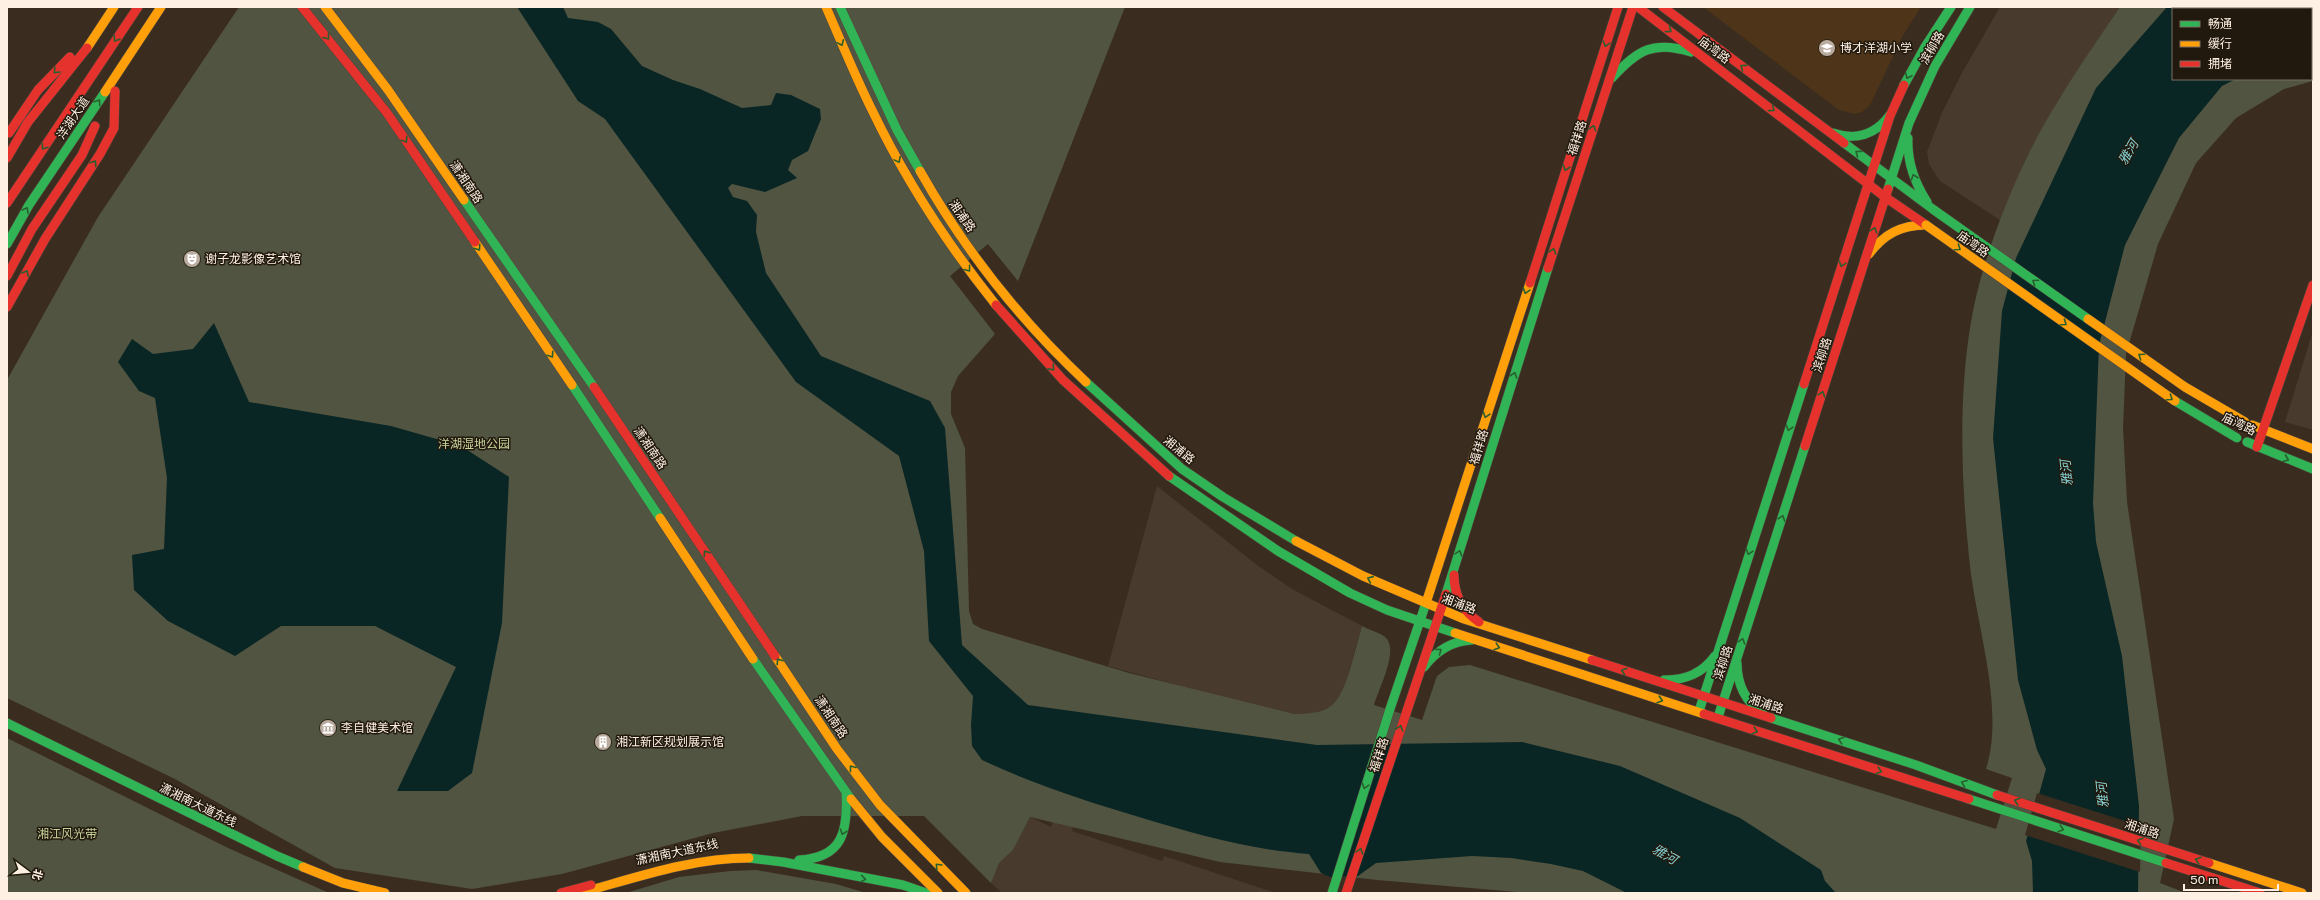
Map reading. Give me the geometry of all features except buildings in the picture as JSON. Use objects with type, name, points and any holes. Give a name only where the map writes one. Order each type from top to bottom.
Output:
[{"type":"main road","points":[[7,158],[28,122],[87,48],[114,7]]},
{"type":"main road","name":"洋湖大道","points":[[7,203],[138,7]]},
{"type":"main road","name":"洋湖大道","points":[[7,244],[29,205],[161,7]]},
{"type":"main road","points":[[7,276],[32,229],[82,154],[100,113],[169,7]]},
{"type":"main road","points":[[302,7],[387,113],[609,440],[749,653],[846,794],[882,837],[938,893]]},
{"type":"main road","name":"潇湘南路","points":[[325,7],[397,103],[620,425],[837,749],[880,804],[966,893]]},
{"type":"main road","name":"湘浦路","points":[[826,7],[872,111],[907,176],[954,250],[1008,320],[1063,380],[1139,450],[1171,477],[1314,574],[1369,602],[1420,622],[2260,893]]},
{"type":"main road","name":"湘浦路","points":[[840,7],[890,117],[938,202],[996,284],[1067,364],[1147,439],[1182,469],[1223,497],[1310,549],[1387,587],[1440,610],[1916,765],[2000,796],[2302,893]]},
{"type":"main road","name":"福祥路","points":[[1333,891],[1390,709],[1440,563],[1618,7]]},
{"type":"main road","name":"福祥路","points":[[1347,891],[1406,709],[1455,568],[1633,7]]},
{"type":"main road","name":"庙湾路","points":[[1638,7],[1885,197],[2174,401],[2238,438],[2259,448],[2313,469]]},
{"type":"main road","name":"庙湾路","points":[[1663,7],[1934,210],[2185,387],[2245,422],[2313,449]]},
{"type":"main road","points":[[1672,7],[1686,24]]},
{"type":"main road","name":"滨柳路","points":[[1698,712],[1874,165],[1894,109],[1910,71],[1928,38],[1951,7]]},
{"type":"main road","name":"滨柳路","points":[[1718,719],[1911,118],[1936,66],[1970,7]]},
{"type":"main road","points":[[1608,84],[1635,54],[1650,47],[1666,45],[1682,48],[1708,61]]},
{"type":"main road","points":[[7,136],[23,110],[54,72],[72,56],[87,48]]},
{"type":"main road","points":[[7,308],[45,239],[100,154],[114,128],[115,90]]},
{"type":"main road","points":[[1829,131],[1841,136],[1866,134],[1879,128],[1886,122],[1894,109]]},
{"type":"main road","points":[[1911,118],[1908,140],[1913,176],[1920,192],[1934,210]]},
{"type":"main road","points":[[1824,149],[1842,166],[1854,190],[1852,234]]},
{"type":"main road","points":[[1864,261],[1873,248],[1896,229],[1909,225],[1926,225]]},
{"type":"main road","points":[[2265,431],[2313,285]]},
{"type":"main road","points":[[2259,448],[2313,296]]},
{"type":"main road","points":[[1423,585],[1434,573],[1440,563]]},
{"type":"main road","points":[[1455,568],[1453,580],[1458,600],[1472,618],[1486,626]]},
{"type":"main road","points":[[1387,587],[1398,590],[1414,588]]},
{"type":"main road","points":[[1369,602],[1394,622]]},
{"type":"main road","points":[[1403,671],[1406,653],[1404,637]]},
{"type":"main road","points":[[1416,682],[1430,658],[1440,650],[1461,640],[1481,642]]},
{"type":"main road","points":[[1649,679],[1670,681],[1692,676],[1703,670],[1718,650]]},
{"type":"main road","points":[[1737,657],[1738,678],[1746,696],[1761,712],[1773,718]]},
{"type":"main road","name":"潇湘南大道东线","points":[[7,723],[270,853],[343,882],[385,893]]},
{"type":"main road","name":"潇湘南大道东线","points":[[7,728],[251,849],[322,880],[360,893]]},
{"type":"main road","name":"潇湘南大道东线","points":[[562,893],[665,865],[711,855],[748,853],[792,859],[818,858],[831,851],[845,833],[847,814],[846,794]]},
{"type":"main road","name":"潇湘南大道东线","points":[[580,893],[685,865],[726,858],[756,858],[798,865],[903,885],[926,893]]},
{"type":"shaded area","name":"博才洋湖小学","points":[[1703,7],[1921,7],[1903,35],[1870,105],[1862,112],[1855,114],[1839,110]]},
{"type":"shaded area","points":[[2000,7],[2120,7],[2059,99],[2025,160],[2000,220],[1940,181],[1929,164],[1927,152],[1942,113],[1963,71]]},
{"type":"shaded area","points":[[2313,331],[2313,430],[2285,422]]},
{"type":"shaded area","points":[[1157,486],[1257,565],[1292,589],[1362,626],[1342,695],[1330,707],[1312,714],[1294,714],[1272,711],[1108,666]]},
{"type":"shaded area","points":[[1030,817],[1051,827],[1053,821],[1073,827],[1072,831],[1162,861],[1164,856],[1276,893],[1002,893],[991,883],[994,873],[999,863],[1013,850]]},
{"type":"green space","name":"洋湖湿地公园","points":[[239,7],[1125,7],[1018,281],[988,244],[950,276],[995,334],[958,376],[951,392],[951,414],[965,448],[969,611],[973,624],[982,629],[1129,673],[1294,714],[1318,712],[1326,709],[1338,699],[1350,669],[1362,626],[1383,635],[1389,643],[1390,651],[1387,670],[1374,705],[1422,720],[1437,676],[1449,667],[1470,665],[1996,829],[2012,778],[1986,769],[1991,746],[1991,695],[1988,669],[1970,566],[1964,494],[1962,419],[1968,344],[1974,308],[1986,260],[2001,217],[2025,161],[2046,121],[2120,7],[2313,7],[2313,81],[2284,89],[2236,118],[2196,163],[2158,244],[2126,354],[2123,428],[2127,502],[2174,819],[2160,883],[2186,893],[1529,893],[1377,880],[1220,862],[1030,817],[1013,850],[999,863],[991,883],[924,816],[802,816],[713,833],[562,874],[472,889],[335,868],[175,779],[7,698],[7,380],[98,217]]},
{"type":"green space","name":"湘江风光带","points":[[7,738],[226,847],[329,893],[7,893]]},
{"type":"green space","points":[[756,870],[836,884],[866,893],[626,893],[679,877],[730,871]]},
{"type":"water","name":"雅河","points":[[517,7],[563,7],[568,18],[598,22],[611,29],[642,66],[673,80],[700,89],[742,108],[771,105],[776,93],[791,95],[820,109],[821,119],[808,151],[792,160],[788,170],[797,178],[765,192],[732,184],[728,188],[733,197],[747,201],[757,215],[756,232],[766,273],[821,356],[930,401],[945,428],[962,645],[1028,705],[1317,745],[1522,742],[1620,766],[1740,818],[1821,870],[1825,881],[1835,892],[1870,893],[1627,893],[1583,871],[1551,864],[1511,858],[1472,856],[1376,863],[1358,876],[1330,877],[1321,873],[1309,854],[1244,845],[1181,829],[1060,792],[982,760],[972,746],[971,725],[973,696],[929,641],[924,551],[899,456],[796,382],[605,119],[578,101]]},
{"type":"water","name":"雅河","points":[[2167,7],[2313,7],[2312,46],[2312,8],[2172,8],[2172,80],[2234,80],[2222,86],[2179,138],[2125,245],[2099,345],[2093,503],[2096,542],[2122,656],[2139,806],[2138,893],[2033,893],[2032,861],[2026,841],[2046,769],[2037,750],[2018,680],[1993,438],[2002,311],[2016,258],[2096,88]]},
{"type":"water","points":[[214,323],[249,402],[391,426],[461,446],[509,477],[502,623],[472,773],[448,791],[397,791],[456,667],[375,626],[281,626],[235,656],[168,621],[134,590],[132,555],[164,549],[167,478],[155,398],[139,391],[118,362],[132,339],[153,354],[193,349]]},
{"type":"pier","points":[[2037,793],[2141,826],[2140,872],[2025,835]]},
{"type":"traffic: fast","points":[[840,7],[897,130],[920,171]]},
{"type":"traffic: fast","points":[[1904,85],[1925,47],[1951,7]]},
{"type":"traffic: fast","points":[[1888,189],[1909,123],[1935,66],[1970,7]]},
{"type":"traffic: fast","points":[[1612,78],[1630,60],[1647,50],[1667,47],[1691,52]]},
{"type":"traffic: fast","points":[[7,244],[29,205],[105,92]]},
{"type":"traffic: fast","points":[[1833,133],[1850,136],[1865,134],[1878,127],[1890,115]]},
{"type":"traffic: fast","points":[[1908,138],[1912,172],[1918,187],[1927,202]]},
{"type":"traffic: fast","points":[[1844,143],[1934,210]]},
{"type":"traffic: fast","points":[[464,200],[594,387]]},
{"type":"traffic: fast","points":[[1934,210],[2088,319]]},
{"type":"traffic: fast","points":[[1446,594],[1548,268]]},
{"type":"traffic: fast","points":[[1086,382],[1182,469],[1223,497],[1296,541]]},
{"type":"traffic: fast","points":[[1700,708],[1804,384]]},
{"type":"traffic: fast","points":[[572,385],[660,518]]},
{"type":"traffic: fast","points":[[2175,401],[2237,438]]},
{"type":"traffic: fast","points":[[2247,442],[2313,469]]},
{"type":"traffic: fast","points":[[1719,714],[1805,446]]},
{"type":"traffic: fast","points":[[1169,476],[1278,551],[1350,593],[1387,610],[1455,633]]},
{"type":"traffic: fast","points":[[1332,893],[1390,709],[1426,603]]},
{"type":"traffic: fast","points":[[1424,667],[1434,656],[1445,648],[1457,642],[1472,640]]},
{"type":"traffic: fast","points":[[1664,680],[1679,679],[1699,672],[1715,656]]},
{"type":"traffic: fast","points":[[753,659],[851,799]]},
{"type":"traffic: fast","points":[[1737,663],[1737,671],[1747,698],[1763,714]]},
{"type":"traffic: fast","points":[[1771,718],[1916,765],[1997,795]]},
{"type":"traffic: fast","points":[[7,723],[277,856],[303,867]]},
{"type":"traffic: fast","points":[[799,860],[814,858],[825,854],[834,848],[840,840],[846,819],[846,793]]},
{"type":"traffic: fast","points":[[1969,799],[2166,863]]},
{"type":"traffic: fast","points":[[749,858],[783,862],[903,885],[926,893]]},
{"type":"traffic: slow","points":[[87,48],[114,7]]},
{"type":"traffic: slow","points":[[105,92],[161,7]]},
{"type":"traffic: slow","points":[[325,7],[388,90],[464,200]]},
{"type":"traffic: slow","points":[[826,7],[866,97],[885,136],[913,186],[944,235],[996,305]]},
{"type":"traffic: slow","points":[[920,171],[955,228],[995,283],[1039,334],[1086,382]]},
{"type":"traffic: slow","points":[[1869,254],[1881,241],[1894,232],[1917,225],[1926,225]]},
{"type":"traffic: slow","points":[[1926,225],[2175,401]]},
{"type":"traffic: slow","points":[[475,242],[572,385]]},
{"type":"traffic: slow","points":[[1426,603],[1530,283]]},
{"type":"traffic: slow","points":[[2088,319],[2185,387],[2245,422]]},
{"type":"traffic: slow","points":[[2252,425],[2313,449]]},
{"type":"traffic: slow","points":[[660,518],[753,659]]},
{"type":"traffic: slow","points":[[1296,541],[1363,576],[1464,619],[1592,660]]},
{"type":"traffic: slow","points":[[1455,633],[1704,714]]},
{"type":"traffic: slow","points":[[775,656],[837,749],[880,805],[966,893]]},
{"type":"traffic: slow","points":[[851,799],[882,837],[938,893]]},
{"type":"traffic: slow","points":[[580,893],[642,875],[685,865],[706,861],[749,858]]},
{"type":"traffic: slow","points":[[2209,863],[2302,893]]},
{"type":"traffic: slow","points":[[303,867],[343,883],[385,893]]},
{"type":"traffic: jam","points":[[7,203],[138,7]]},
{"type":"traffic: jam","points":[[302,7],[387,113],[475,242]]},
{"type":"traffic: jam","points":[[1530,283],[1618,7]]},
{"type":"traffic: jam","points":[[1548,268],[1633,7]]},
{"type":"traffic: jam","points":[[1638,7],[1885,197],[1926,225]]},
{"type":"traffic: jam","points":[[1663,7],[1844,143]]},
{"type":"traffic: jam","points":[[7,158],[28,122],[87,48]]},
{"type":"traffic: jam","points":[[9,133],[38,90],[70,57]]},
{"type":"traffic: jam","points":[[1804,384],[1890,116],[1904,85]]},
{"type":"traffic: jam","points":[[7,307],[45,239],[100,154],[114,128],[115,91]]},
{"type":"traffic: jam","points":[[7,276],[32,229],[82,155],[95,126]]},
{"type":"traffic: jam","points":[[1805,446],[1888,189]]},
{"type":"traffic: jam","points":[[2257,447],[2313,285]]},
{"type":"traffic: jam","points":[[996,305],[1063,380],[1169,476]]},
{"type":"traffic: jam","points":[[594,387],[775,656]]},
{"type":"traffic: jam","points":[[1454,575],[1454,582],[1460,602],[1468,613],[1479,622]]},
{"type":"traffic: jam","points":[[1346,893],[1446,594]]},
{"type":"traffic: jam","points":[[1592,660],[1771,718]]},
{"type":"traffic: jam","points":[[1704,714],[1969,799]]},
{"type":"traffic: jam","points":[[1997,795],[2209,863]]},
{"type":"traffic: jam","points":[[2166,863],[2260,893]]},
{"type":"traffic: jam","points":[[561,893],[591,885]]},
{"type":"place","name":"博才洋湖小学","points":[[1827,48]]},
{"type":"place","name":"谢子龙影像艺术馆","points":[[192,259]]},
{"type":"place","name":"李自健美术馆","points":[[328,728]]},
{"type":"place","name":"湘江新区规划展示馆","points":[[603,742]]}]
